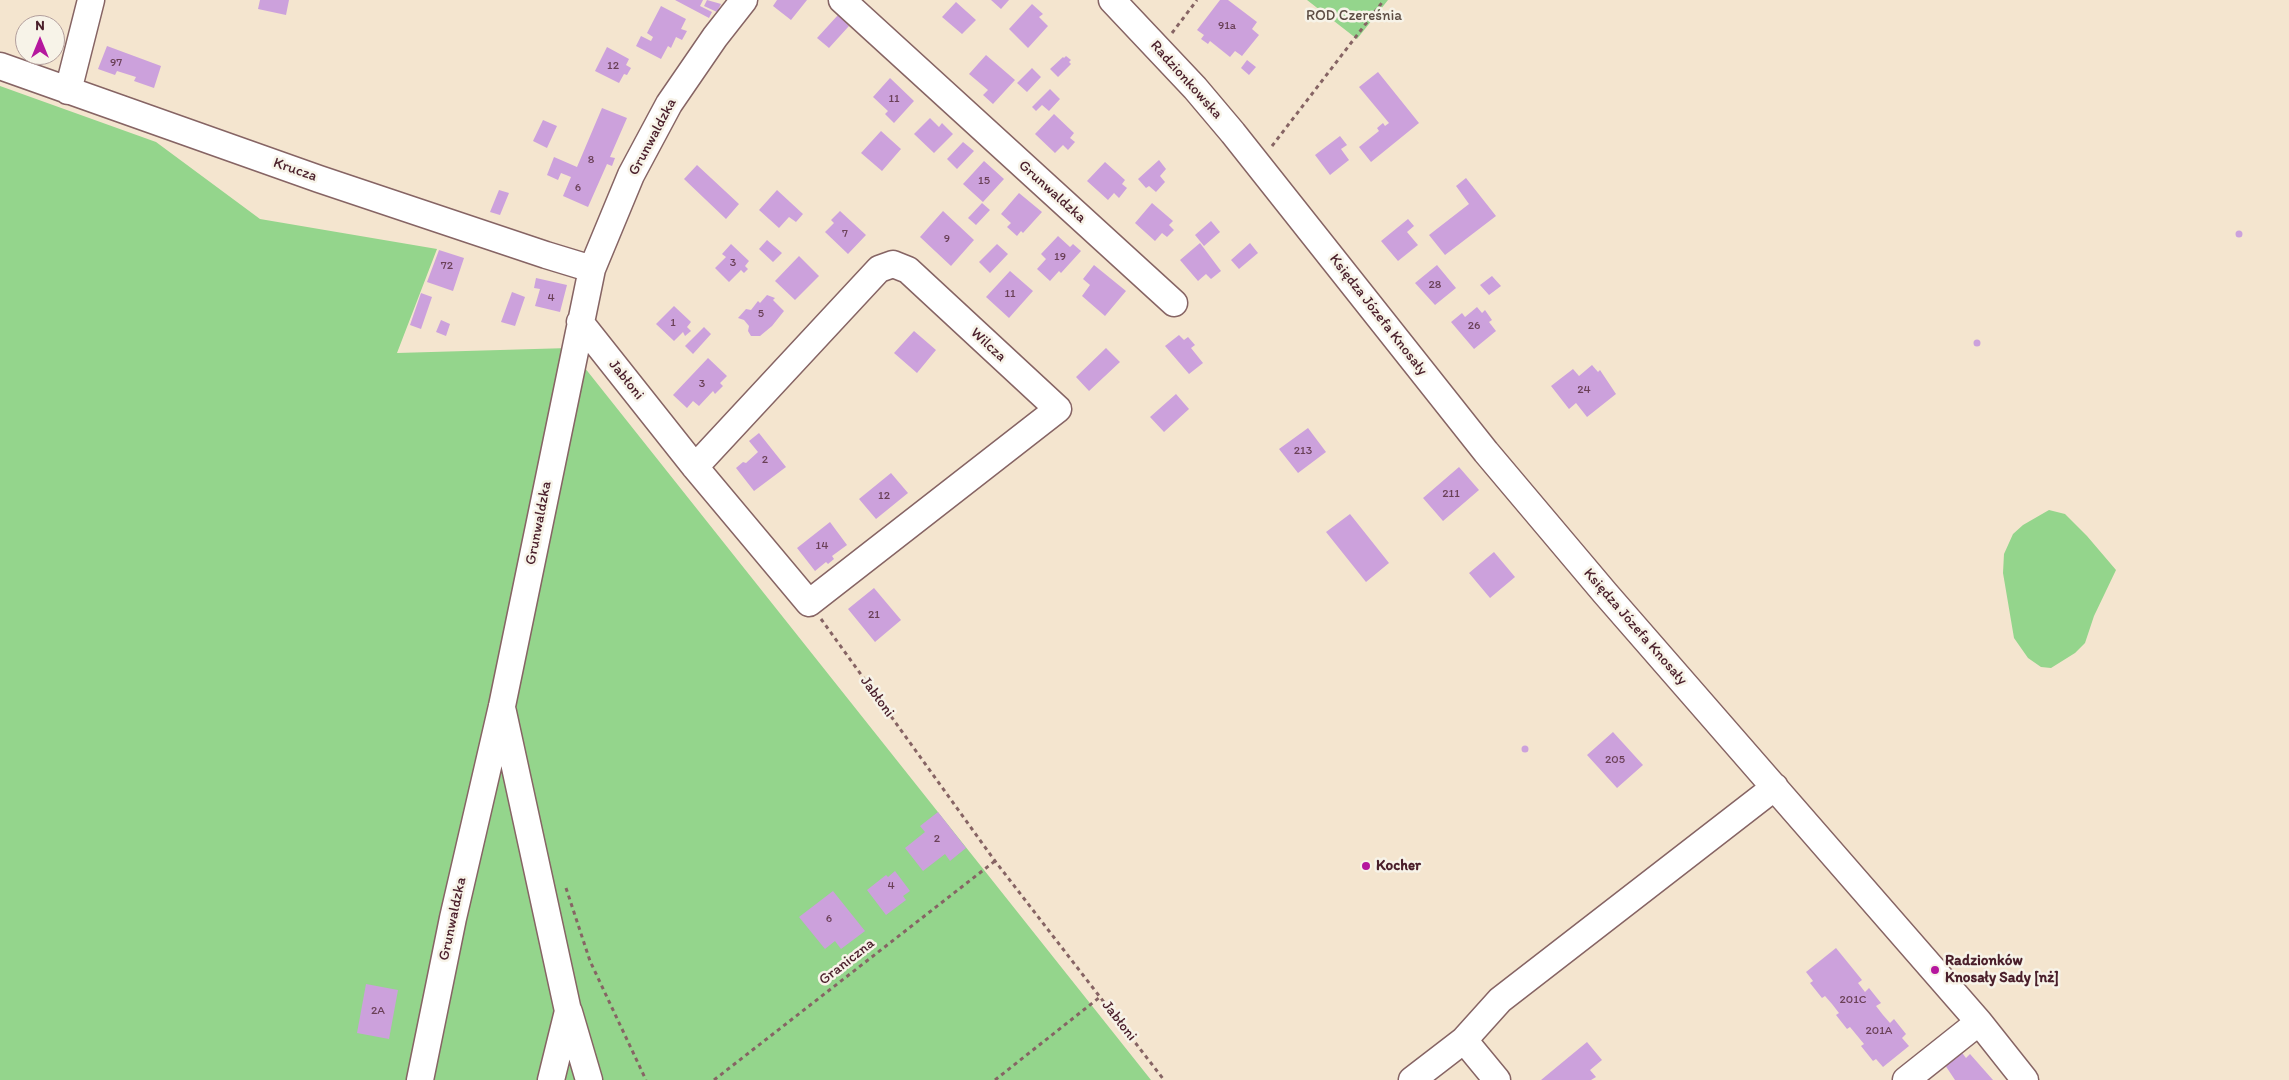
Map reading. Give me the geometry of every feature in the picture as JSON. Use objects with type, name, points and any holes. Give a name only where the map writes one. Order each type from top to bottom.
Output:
[{"type":"street","points":[[68,91],[91,0]]},
{"type":"street","name":"Grunwaldzka","points":[[420,1080],[453,918],[502,706],[592,269],[631,175],[669,104],[714,36],[744,0]]},
{"type":"street","name":"Grunwaldzka","points":[[842,0],[1174,303]]},
{"type":"street","name":"Radzionkowska","points":[[1112,0],[1201,96],[1258,164]]},
{"type":"street","name":"Krucza","points":[[0,66],[319,179],[592,269]]},
{"type":"street","name":"Księdza Józefa Knosały","points":[[1258,164],[1486,452],[1605,593],[1979,1022],[2025,1080]]},
{"type":"street","name":"Wilcza","points":[[695,467],[879,269],[893,264],[908,270],[1058,410],[809,603]]},
{"type":"street","name":"Jabłoni","points":[[580,322],[695,467],[809,603]]},
{"type":"street","points":[[502,706],[568,1012],[589,1080]]},
{"type":"street","points":[[1412,1080],[1464,1040],[1500,1000],[1775,787]]},
{"type":"street","points":[[551,1080],[568,1012]]},
{"type":"street","points":[[1906,1080],[1979,1022]]},
{"type":"street","points":[[1464,1040],[1497,1080]]},
{"type":"path","points":[[1159,49],[1197,0]]},
{"type":"path","points":[[1258,164],[1384,0]]},
{"type":"path","name":"Jabłoni","points":[[809,603],[995,861],[1164,1080]]},
{"type":"path","name":"Graniczna","points":[[714,1080],[995,861]]},
{"type":"path","points":[[563,881],[590,962],[646,1080]]},
{"type":"path","points":[[995,1080],[1100,997]]},
{"type":"green space","name":"ROD Czereśnia","points":[[1307,0],[1388,0],[1357,39]]},
{"type":"green space","points":[[0,86],[156,142],[260,219],[437,249],[397,353],[569,348],[1151,1080],[0,1080]]},
{"type":"green space","points":[[2049,510],[2065,514],[2116,570],[2094,616],[2085,643],[2075,653],[2051,668],[2041,667],[2028,658],[2014,638],[2003,573],[2004,554],[2013,534],[2023,525]]},
{"type":"building","points":[[260,0],[289,0],[286,15],[258,9]]},
{"type":"building","points":[[675,0],[703,0],[700,6],[712,12],[709,18]]},
{"type":"building","points":[[707,0],[721,4],[717,12],[704,6]]},
{"type":"building","points":[[777,0],[807,0],[791,20],[773,6]]},
{"type":"building","points":[[991,0],[1009,0],[1001,9]]},
{"type":"building","points":[[1220,0],[1228,0],[1257,22],[1252,29],[1259,35],[1242,56],[1235,51],[1230,57],[1210,41],[1208,44],[1201,39],[1204,35],[1197,30]]},
{"type":"building","points":[[956,2],[976,20],[962,34],[942,17]]},
{"type":"building","points":[[1032,4],[1043,14],[1039,17],[1048,26],[1028,48],[1009,29]]},
{"type":"building","points":[[661,6],[686,19],[681,29],[687,31],[682,40],[676,37],[671,48],[668,46],[661,59],[636,46],[641,36],[651,41],[653,37],[647,33]]},
{"type":"building","points":[[838,15],[849,26],[829,48],[817,38]]},
{"type":"building","points":[[107,46],[161,66],[154,88],[134,81],[136,77],[117,71],[115,75],[98,69]]},
{"type":"building","points":[[607,47],[629,59],[626,65],[631,68],[627,75],[624,74],[619,83],[595,71]]},
{"type":"building","points":[[986,55],[1015,80],[993,104],[983,95],[988,90],[969,74]]},
{"type":"building","points":[[1066,56],[1071,60],[1069,62],[1071,64],[1058,77],[1050,69]]},
{"type":"building","points":[[1247,60],[1256,67],[1249,75],[1241,68]]},
{"type":"building","points":[[1032,68],[1041,77],[1027,92],[1017,83]]},
{"type":"building","points":[[1378,72],[1419,123],[1371,162],[1359,147],[1379,131],[1377,128],[1383,123],[1385,126],[1389,123],[1359,87]]},
{"type":"building","points":[[890,78],[914,101],[894,123],[885,114],[888,111],[873,97]]},
{"type":"building","points":[[1050,89],[1060,99],[1049,111],[1042,105],[1036,111],[1032,107]]},
{"type":"building","points":[[602,108],[627,118],[610,157],[615,158],[612,166],[607,164],[588,207],[563,196],[571,177],[561,173],[558,180],[547,175],[554,157],[577,167]]},
{"type":"building","points":[[1054,114],[1074,133],[1070,138],[1075,142],[1068,150],[1063,145],[1055,153],[1035,134]]},
{"type":"building","points":[[930,118],[939,127],[942,123],[953,134],[934,153],[914,134]]},
{"type":"building","points":[[543,120],[557,126],[547,148],[533,141]]},
{"type":"building","points":[[881,131],[901,149],[882,171],[861,153]]},
{"type":"building","points":[[1340,136],[1347,145],[1341,149],[1349,160],[1330,175],[1315,155]]},
{"type":"building","points":[[963,142],[974,151],[957,169],[947,159]]},
{"type":"building","points":[[1159,160],[1166,169],[1160,176],[1165,182],[1156,192],[1149,186],[1146,188],[1138,179]]},
{"type":"building","points":[[984,161],[1004,179],[983,202],[963,184]]},
{"type":"building","points":[[1105,162],[1125,180],[1122,184],[1127,188],[1119,198],[1114,193],[1108,200],[1087,181]]},
{"type":"building","points":[[697,165],[739,204],[726,219],[684,179]]},
{"type":"building","points":[[1466,178],[1496,216],[1445,255],[1429,235],[1469,204],[1456,186]]},
{"type":"building","points":[[499,190],[509,193],[500,215],[490,212]]},
{"type":"building","points":[[777,190],[803,214],[796,222],[789,217],[779,228],[759,210]]},
{"type":"building","points":[[1019,193],[1042,212],[1023,233],[1021,231],[1017,236],[1007,227],[1011,223],[1001,214]]},
{"type":"building","points":[[982,203],[990,210],[976,225],[968,218]]},
{"type":"building","points":[[1152,203],[1173,221],[1169,225],[1174,230],[1167,237],[1162,233],[1155,241],[1135,223]]},
{"type":"building","points":[[840,211],[866,235],[848,254],[825,232],[834,223],[831,220]]},
{"type":"building","points":[[943,211],[974,240],[951,266],[920,237]]},
{"type":"building","points":[[1408,219],[1414,226],[1407,232],[1418,245],[1398,261],[1381,241]]},
{"type":"building","points":[[1211,221],[1220,232],[1204,246],[1195,235]]},
{"type":"building","points":[[2239,230],[2243,234],[2239,238],[2235,234]]},
{"type":"building","points":[[1058,236],[1070,247],[1073,244],[1081,251],[1061,273],[1059,271],[1050,281],[1037,269],[1046,259],[1041,254]]},
{"type":"building","points":[[767,240],[782,253],[773,262],[759,249]]},
{"type":"building","points":[[1200,243],[1221,271],[1211,279],[1206,274],[1198,281],[1180,260]]},
{"type":"building","points":[[1250,243],[1258,253],[1239,269],[1231,260]]},
{"type":"building","points":[[731,244],[749,261],[745,266],[748,269],[744,273],[741,270],[729,282],[715,268],[726,257],[722,254]]},
{"type":"building","points":[[997,244],[1008,254],[990,273],[979,262]]},
{"type":"building","points":[[439,250],[464,258],[453,291],[427,282]]},
{"type":"building","points":[[799,256],[819,276],[795,300],[775,281]]},
{"type":"building","points":[[1094,265],[1126,291],[1105,316],[1082,296],[1090,285],[1083,279]]},
{"type":"building","points":[[1437,265],[1456,288],[1435,305],[1415,283]]},
{"type":"building","points":[[1010,271],[1033,291],[1009,318],[986,297]]},
{"type":"building","points":[[1492,276],[1501,286],[1489,295],[1480,285]]},
{"type":"building","points":[[536,278],[567,285],[560,312],[535,306],[540,289],[534,288]]},
{"type":"building","points":[[512,292],[525,297],[515,326],[501,322]]},
{"type":"building","points":[[421,293],[432,297],[421,329],[410,325]]},
{"type":"building","points":[[767,295],[775,298],[773,300],[784,311],[772,326],[760,336],[751,336],[748,331],[749,326],[744,320],[738,318],[746,309],[751,310],[758,301],[760,303]]},
{"type":"building","points":[[674,306],[691,322],[687,327],[691,331],[685,336],[683,332],[674,341],[656,324]]},
{"type":"building","points":[[1477,307],[1482,313],[1485,310],[1492,320],[1489,322],[1496,331],[1474,349],[1451,322],[1462,313],[1465,317]]},
{"type":"building","points":[[441,320],[450,324],[446,336],[436,332]]},
{"type":"building","points":[[704,327],[711,334],[693,354],[685,346]]},
{"type":"building","points":[[914,331],[936,350],[917,373],[894,353]]},
{"type":"building","points":[[1179,335],[1184,340],[1188,337],[1195,345],[1191,348],[1203,363],[1189,374],[1165,346]]},
{"type":"building","points":[[1977,339],[1981,343],[1977,347],[1973,343]]},
{"type":"building","points":[[1106,348],[1120,362],[1089,391],[1076,377]]},
{"type":"building","points":[[708,358],[727,376],[720,383],[723,386],[715,394],[713,391],[699,406],[693,401],[687,408],[673,395]]},
{"type":"building","points":[[1592,365],[1598,372],[1600,370],[1616,394],[1587,417],[1576,403],[1569,409],[1551,386],[1573,369],[1579,376]]},
{"type":"building","points":[[1176,394],[1189,409],[1164,432],[1150,417]]},
{"type":"building","points":[[1308,428],[1326,452],[1298,473],[1279,449]]},
{"type":"building","points":[[759,433],[786,467],[754,491],[736,468],[743,462],[746,463],[758,452],[749,441]]},
{"type":"building","points":[[1459,467],[1479,490],[1443,521],[1423,498]]},
{"type":"building","points":[[891,473],[908,493],[876,519],[859,499]]},
{"type":"building","points":[[1350,514],[1389,563],[1366,582],[1326,532]]},
{"type":"building","points":[[830,522],[847,545],[832,556],[834,559],[828,564],[826,562],[815,571],[797,548]]},
{"type":"building","points":[[1494,552],[1515,577],[1490,598],[1469,573]]},
{"type":"building","points":[[874,588],[901,620],[875,642],[848,609]]},
{"type":"building","points":[[1613,732],[1643,765],[1617,788],[1587,755]]},
{"type":"building","points":[[1525,745],[1529,749],[1525,753],[1521,749]]},
{"type":"building","points":[[938,812],[966,848],[950,861],[945,854],[923,871],[905,848],[925,832],[920,826]]},
{"type":"building","points":[[1366,862],[1370,866],[1366,870],[1362,866]]},
{"type":"building","points":[[895,871],[910,891],[903,896],[906,900],[886,915],[867,890],[886,875],[888,877]]},
{"type":"building","points":[[833,891],[865,931],[841,949],[835,941],[825,949],[799,917]]},
{"type":"building","points":[[1836,948],[1862,980],[1858,983],[1865,992],[1869,988],[1881,1003],[1876,1006],[1883,1015],[1890,1023],[1894,1019],[1906,1034],[1902,1038],[1909,1046],[1883,1067],[1876,1059],[1873,1061],[1861,1046],[1864,1044],[1850,1027],[1847,1029],[1836,1015],[1839,1013],[1832,1004],[1825,996],[1822,998],[1810,983],[1813,981],[1806,972]]},
{"type":"building","points":[[366,984],[398,990],[389,1039],[357,1033]]},
{"type":"building","points":[[1587,1042],[1602,1060],[1590,1070],[1596,1077],[1591,1080],[1541,1080]]},
{"type":"building","points":[[1960,1050],[1966,1058],[1970,1054],[1993,1080],[1955,1080],[1943,1062]]},
{"type":"place","name":"Kocher","points":[[1366,866]]},
{"type":"place","name":"Radzionków Knosały Sady [nż]","points":[[1935,970]]}]
